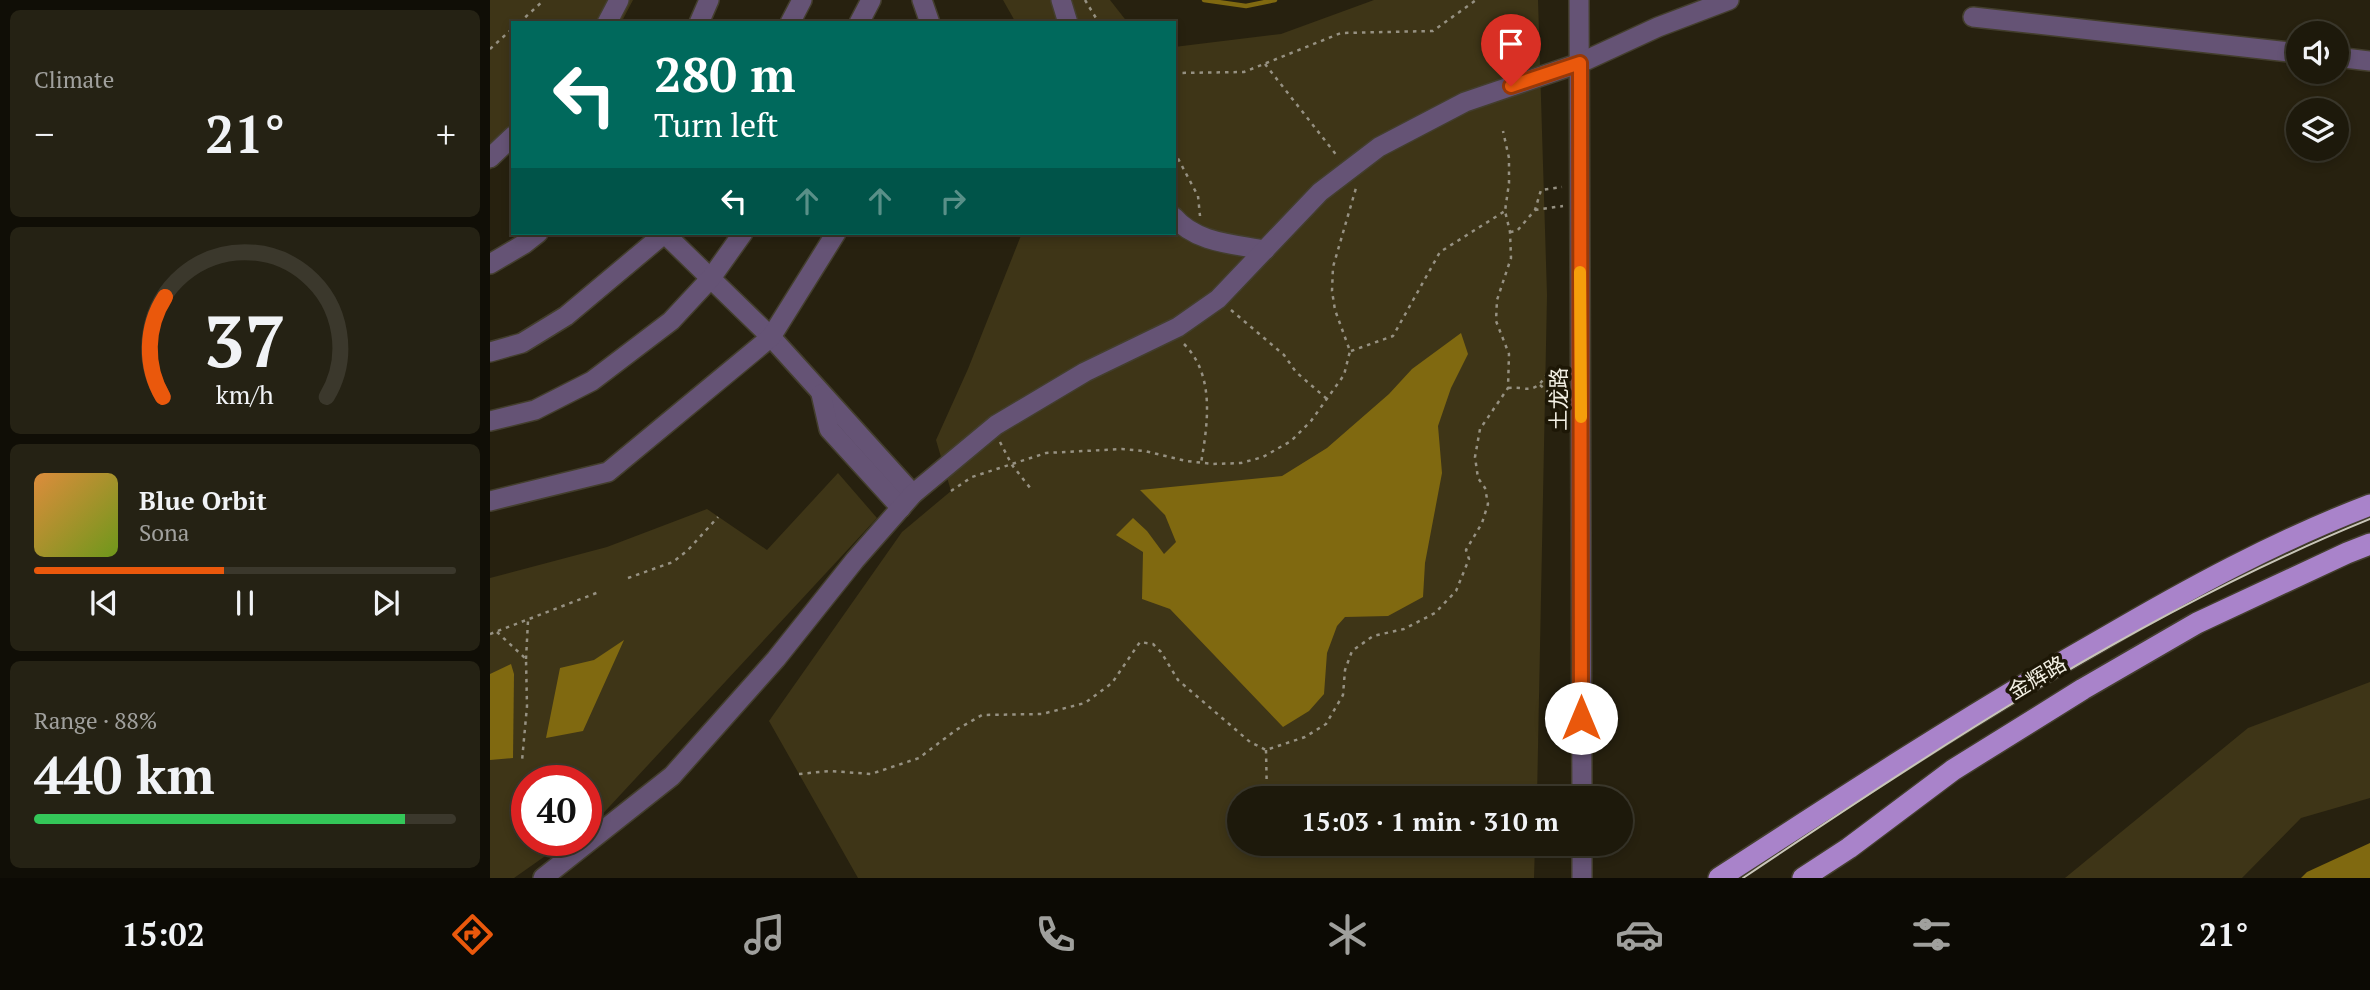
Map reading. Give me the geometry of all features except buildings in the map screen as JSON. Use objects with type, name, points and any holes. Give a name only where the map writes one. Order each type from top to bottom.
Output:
[{"type":"main road","name":"金辉路","points":[[1719,878],[1874,777],[2124,626],[2220,572],[2312,527],[2370,505]]},
{"type":"main road","name":"金辉路","points":[[1803,878],[1849,848],[1953,770],[2083,688],[2197,623],[2370,544]]},
{"type":"street","points":[[608,21],[619,0]]},
{"type":"street","points":[[700,21],[709,0]]},
{"type":"street","points":[[791,21],[802,0]]},
{"type":"street","points":[[860,21],[871,0]]},
{"type":"street","points":[[922,0],[929,21]]},
{"type":"street","points":[[1061,0],[1067,21]]},
{"type":"street","name":"土龙路","points":[[1580,0],[1582,786]]},
{"type":"street","points":[[542,878],[672,776],[776,659],[855,560],[907,501],[991,430],[1085,372],[1170,331],[1218,299],[1320,192],[1379,147],[1465,102],[1580,63],[1658,27],[1729,0]]},
{"type":"street","points":[[1973,17],[2286,51]]},
{"type":"street","points":[[2349,59],[2370,61]]},
{"type":"street","points":[[490,158],[511,138]]},
{"type":"street","points":[[1176,219],[1191,232],[1203,237],[1265,250]]},
{"type":"street","points":[[490,264],[535,235]]},
{"type":"street","points":[[490,352],[522,343],[566,316],[663,235]]},
{"type":"street","points":[[667,235],[771,337],[821,393],[828,429],[907,501]]},
{"type":"street","points":[[490,421],[535,410],[592,381],[671,321],[712,278],[742,235]]},
{"type":"street","points":[[490,501],[608,471],[771,337],[835,235]]},
{"type":"street","points":[[1582,856],[1582,878]]},
{"type":"path","points":[[521,21],[544,0]]},
{"type":"path","points":[[1085,0],[1098,21]]},
{"type":"path","points":[[1176,73],[1244,72],[1341,33],[1433,31],[1476,0]]},
{"type":"path","points":[[490,49],[511,30]]},
{"type":"path","points":[[951,491],[972,477],[1046,453],[1122,449],[1201,463],[1241,463],[1263,457],[1291,441],[1311,421],[1344,375],[1350,351],[1335,310],[1332,291],[1333,267],[1358,182],[1265,64]]},
{"type":"path","points":[[799,774],[830,771],[871,774],[919,758],[956,730],[982,715],[1042,714],[1086,703],[1112,683],[1140,642],[1153,644],[1178,680],[1250,742],[1266,750],[1305,737],[1326,724],[1343,695],[1345,670],[1352,652],[1373,636],[1404,629],[1435,612],[1456,591],[1469,559],[1466,550],[1482,523],[1488,504],[1485,488],[1478,478],[1475,457],[1480,429],[1508,388],[1508,354],[1496,321],[1497,300],[1511,258],[1510,232],[1505,211],[1509,158],[1503,131]]},
{"type":"path","points":[[1176,155],[1198,196],[1203,237]]},
{"type":"path","points":[[1510,232],[1517,231],[1535,210],[1541,190],[1580,185]]},
{"type":"path","points":[[1535,210],[1580,205]]},
{"type":"path","points":[[1350,351],[1392,336],[1440,252],[1505,211]]},
{"type":"path","points":[[1218,299],[1283,355],[1296,372],[1327,399]]},
{"type":"path","points":[[1170,331],[1199,363],[1204,379],[1207,423],[1201,463]]},
{"type":"path","points":[[1508,388],[1531,390],[1540,385],[1546,376],[1581,377]]},
{"type":"path","points":[[1540,385],[1552,395],[1581,398]]},
{"type":"path","points":[[991,430],[1012,465],[1031,489]]},
{"type":"path","points":[[628,578],[673,562],[688,550],[718,517]]},
{"type":"path","points":[[490,634],[599,592]]},
{"type":"path","points":[[522,761],[527,706],[528,621]]},
{"type":"path","points":[[497,632],[526,659]]},
{"type":"path","points":[[1266,750],[1267,786]]},
{"type":"shaded area","points":[[490,0],[633,0],[622,21],[511,21],[511,150],[490,170]]},
{"type":"shaded area","points":[[1003,0],[1110,0],[1126,21],[1015,21]]},
{"type":"shaded area","points":[[1374,0],[1538,0],[1547,295],[1537,786],[1227,786],[1227,856],[1535,856],[1534,878],[858,878],[769,721],[902,532],[951,491],[936,440],[968,369],[1021,235],[1176,235],[1176,47],[1281,34]]},
{"type":"shaded area","points":[[1461,333],[1468,354],[1451,388],[1438,426],[1442,473],[1425,563],[1423,597],[1388,616],[1345,617],[1337,626],[1327,653],[1324,694],[1309,711],[1283,727],[1170,609],[1142,599],[1143,552],[1116,535],[1133,518],[1147,531],[1164,554],[1176,542],[1165,515],[1140,490],[1282,476],[1327,448],[1389,394],[1412,369]]},
{"type":"shaded area","points":[[838,473],[877,518],[602,815],[602,765],[511,765],[511,856],[545,856],[514,878],[490,878],[490,578],[607,547],[707,509],[767,550]]},
{"type":"shaded area","points":[[624,640],[583,731],[546,738],[560,668],[594,660]]},
{"type":"shaded area","points":[[511,664],[514,674],[513,758],[490,760],[490,674]]},
{"type":"shaded area","points":[[2370,682],[2370,798],[2301,818],[2242,878],[2065,878],[2248,728]]},
{"type":"shaded area","points":[[2370,843],[2370,878],[2301,878],[2307,872]]},
{"type":"waterway","points":[[1204,0],[1246,6],[1275,0]]},
{"type":"tram line","points":[[1743,878],[1970,730],[2126,637],[2287,555],[2370,519]]},
{"type":"slow traffic","points":[[1580,272],[1581,417]]},
{"type":"route","points":[[1511,86],[1580,63],[1581,718]]}]
